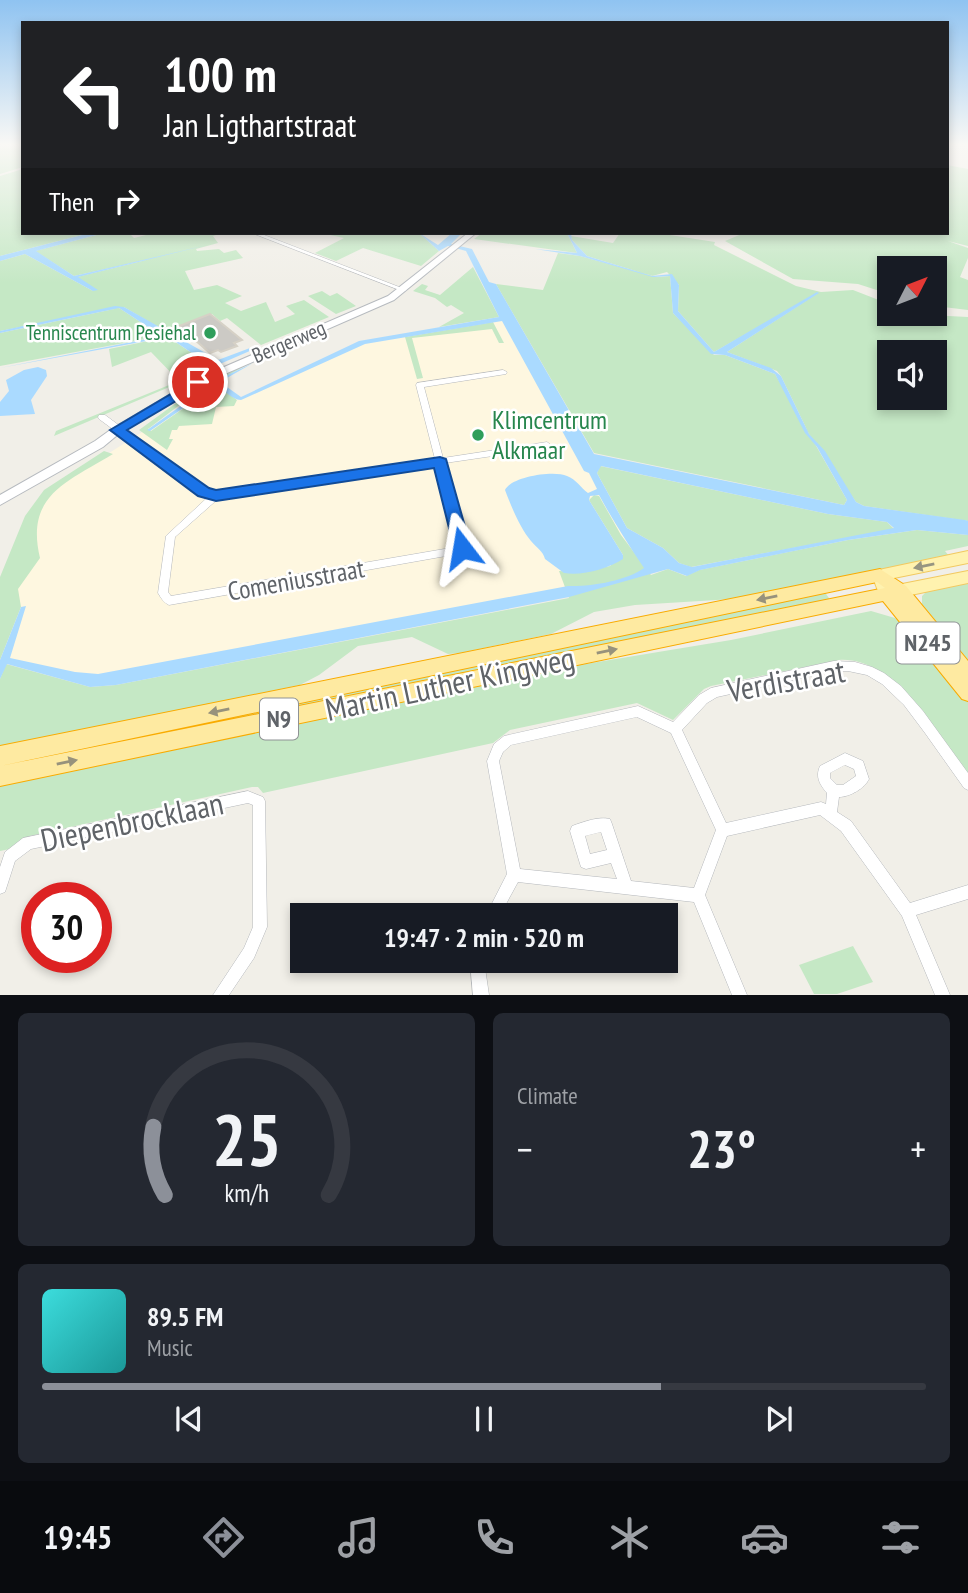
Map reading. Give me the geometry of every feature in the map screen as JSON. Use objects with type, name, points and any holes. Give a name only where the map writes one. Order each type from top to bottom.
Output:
[{"type":"highway","name":"Martin Luther Kingweg","points":[[0,756],[880,575]]},
{"type":"highway","name":"Martin Luther Kingweg","points":[[0,776],[894,592]]},
{"type":"highway","name":"N245","points":[[894,592],[968,674]]},
{"type":"highway","name":"N245","points":[[894,592],[968,693]]},
{"type":"highway","name":"N9","points":[[442,657],[479,659]]},
{"type":"highway","name":"N9","points":[[286,698],[322,680]]},
{"type":"main road","name":"Bergerweg","points":[[0,499],[99,444],[117,430],[217,373],[379,304],[470,235]]},
{"type":"main road","name":"N9","points":[[880,575],[968,557]]},
{"type":"main road","name":"N245","points":[[880,575],[894,592]]},
{"type":"main road","name":"N9","points":[[894,592],[968,577]]},
{"type":"street","points":[[261,235],[399,287]]},
{"type":"street","points":[[440,463],[421,384],[503,372]]},
{"type":"street","points":[[102,417],[204,492],[216,495],[547,445]]},
{"type":"street","name":"Comeniusstraat","points":[[216,495],[171,536],[163,593],[169,601],[460,550],[462,545],[440,463]]},
{"type":"street","name":"Verdistraat","points":[[675,729],[703,699],[715,692],[834,666],[852,665],[885,678],[903,696],[968,784]]},
{"type":"street","points":[[499,903],[514,875],[493,761],[494,753],[502,744],[638,711],[675,729],[723,830],[698,895],[740,995]]},
{"type":"street","points":[[831,812],[834,790]]},
{"type":"street","name":"Diepenbrocklaan","points":[[0,887],[10,857],[28,843],[248,797],[260,801],[260,927],[249,953],[220,995]]},
{"type":"street","points":[[723,830],[815,807],[831,812],[846,825],[907,911],[943,995]]},
{"type":"street","points":[[615,855],[626,887]]},
{"type":"street","points":[[514,875],[698,895]]},
{"type":"street","points":[[907,911],[968,892]]},
{"type":"street","points":[[478,973],[481,995]]},
{"type":"shaded area","points":[[507,317],[656,570],[90,679],[0,659],[0,624],[35,509],[65,481],[177,410],[241,398],[361,342]]},
{"type":"green space","points":[[0,190],[21,190],[21,235],[82,235],[0,256]]},
{"type":"green space","points":[[949,190],[968,190],[968,246],[948,241],[968,248],[968,258],[960,277],[968,280],[968,310],[947,307],[947,256],[877,256],[877,290],[858,284],[793,279],[725,241],[739,235],[949,235]]},
{"type":"green space","points":[[96,235],[131,235],[134,238],[146,235],[216,235],[213,236],[218,243],[196,249],[197,251],[219,249],[224,253],[236,250],[243,258],[185,271],[194,290],[217,285],[242,296],[225,303],[241,311],[266,302],[275,322],[295,314],[286,306],[304,300],[329,317],[261,345],[227,318],[220,321],[212,314],[180,326],[186,332],[175,337],[124,307],[0,331],[0,261],[25,254],[93,291],[77,277],[150,259],[74,276],[35,251]]},
{"type":"green space","points":[[330,235],[421,235],[439,251],[421,266],[363,248],[336,261],[315,253],[344,238]]},
{"type":"green space","points":[[479,235],[568,235],[577,253],[474,239]]},
{"type":"green space","points":[[619,235],[670,235],[715,242],[714,245],[796,286],[821,292],[853,290],[877,299],[877,326],[947,326],[947,316],[968,317],[968,521],[864,506],[856,502],[809,434],[777,371],[727,352],[818,293],[714,352],[678,311],[679,285],[667,272],[652,276],[587,256],[571,236],[613,243]]},
{"type":"green space","points":[[558,253],[580,256],[657,277],[670,276],[673,313],[714,355],[725,355],[775,374],[847,500],[844,505],[594,453],[496,284],[543,290]]},
{"type":"green space","points":[[473,267],[499,317],[439,327],[464,313],[451,305],[447,307],[435,298],[413,291],[422,284],[428,286],[425,290],[440,295]]},
{"type":"green space","points":[[322,291],[330,296],[337,293],[356,306],[336,314],[308,296]]},
{"type":"green space","points":[[119,308],[162,336],[0,366],[0,333]]},
{"type":"green space","points":[[493,322],[504,343],[499,343],[492,329],[412,338],[423,378],[417,379],[405,337]]},
{"type":"green space","points":[[168,337],[214,368],[54,436],[56,431],[179,381],[151,352],[112,367],[109,349]]},
{"type":"green space","points":[[252,362],[190,397],[148,429],[151,431],[214,387],[220,387],[237,400],[234,406],[216,407],[212,424],[179,426],[177,430],[172,430],[169,439],[173,439],[167,450],[139,430],[194,390]]},
{"type":"green space","points":[[104,451],[113,454],[66,483],[44,505],[37,537],[40,558],[18,589],[21,607],[0,660],[0,577],[25,516],[44,490]]},
{"type":"green space","points":[[600,466],[828,514],[887,522],[894,529],[691,567],[679,563],[663,548],[627,528],[597,473]]},
{"type":"green space","points":[[594,495],[599,496],[621,535],[651,575],[668,569],[686,576],[699,570],[848,540],[917,530],[968,535],[968,546],[945,551],[949,556],[733,599],[635,605],[594,612],[551,634],[460,653],[448,654],[412,637],[358,646],[319,675],[300,685],[0,747],[0,679],[6,664],[90,687],[116,685],[569,598],[559,571],[582,572],[610,566],[623,555],[589,500]]},
{"type":"green space","points":[[968,582],[968,660],[922,604],[922,596],[927,591]]},
{"type":"green space","points":[[824,591],[831,601],[0,770],[0,763],[501,661]]},
{"type":"green space","points":[[871,611],[895,618],[910,629],[968,701],[968,779],[929,722],[897,685],[879,671],[860,662],[839,660],[711,686],[704,689],[673,720],[637,703],[510,730],[493,743],[263,793],[258,787],[252,787],[30,836],[10,849],[0,851],[0,783],[543,671],[731,640]]},
{"type":"green space","points":[[853,946],[873,982],[837,994],[814,994],[799,965]]},
{"type":"water","points":[[82,235],[96,235],[36,251],[74,276],[207,245],[78,277],[98,290],[93,291],[25,254],[0,261],[0,256]]},
{"type":"water","points":[[421,235],[438,245],[450,235],[460,235],[451,244],[472,249],[489,282],[496,284],[594,454],[844,505],[847,500],[817,447],[805,433],[775,374],[725,355],[711,354],[673,313],[670,276],[653,277],[580,256],[535,249],[577,253],[568,235],[571,235],[572,240],[587,256],[652,276],[672,274],[679,285],[678,311],[714,352],[819,293],[727,352],[771,368],[781,376],[809,434],[825,451],[856,502],[864,506],[965,520],[968,521],[968,535],[917,530],[848,540],[700,570],[687,576],[668,569],[569,597],[116,685],[90,687],[7,664],[0,679],[0,660],[21,607],[26,606],[10,658],[75,672],[98,674],[568,586],[607,582],[644,568],[599,495],[590,496],[589,500],[623,555],[623,559],[610,566],[587,573],[564,573],[545,559],[523,530],[505,490],[515,481],[533,476],[561,474],[573,479],[588,493],[597,489],[589,473],[584,471],[502,321],[365,344],[241,400],[214,387],[150,431],[147,430],[217,380],[253,363],[220,382],[241,397],[359,341],[499,317],[466,251],[448,246],[439,251]],"holes":[[[601,466],[828,514],[887,522],[894,528],[692,567],[679,563],[663,548],[627,528],[597,473]]]},
{"type":"water","points":[[115,306],[124,307],[218,360],[250,348],[252,350],[213,367],[168,337],[0,368],[162,336],[119,308],[0,333]]},
{"type":"water","points":[[38,367],[46,370],[47,376],[31,400],[35,414],[0,416],[0,402],[9,391],[6,380],[24,370]]},
{"type":"building","name":"Tenniscentrum Pesiehal","points":[[210,314],[242,340],[234,343],[237,346],[210,353],[179,326]]},
{"type":"place","name":"Tenniscentrum Pesiehal","points":[[210,333]]},
{"type":"place","name":"Klimcentrum Alkmaar","points":[[478,435]]},
{"type":"route","points":[[198,382],[117,430],[204,492],[216,495],[440,463],[462,548]]}]
